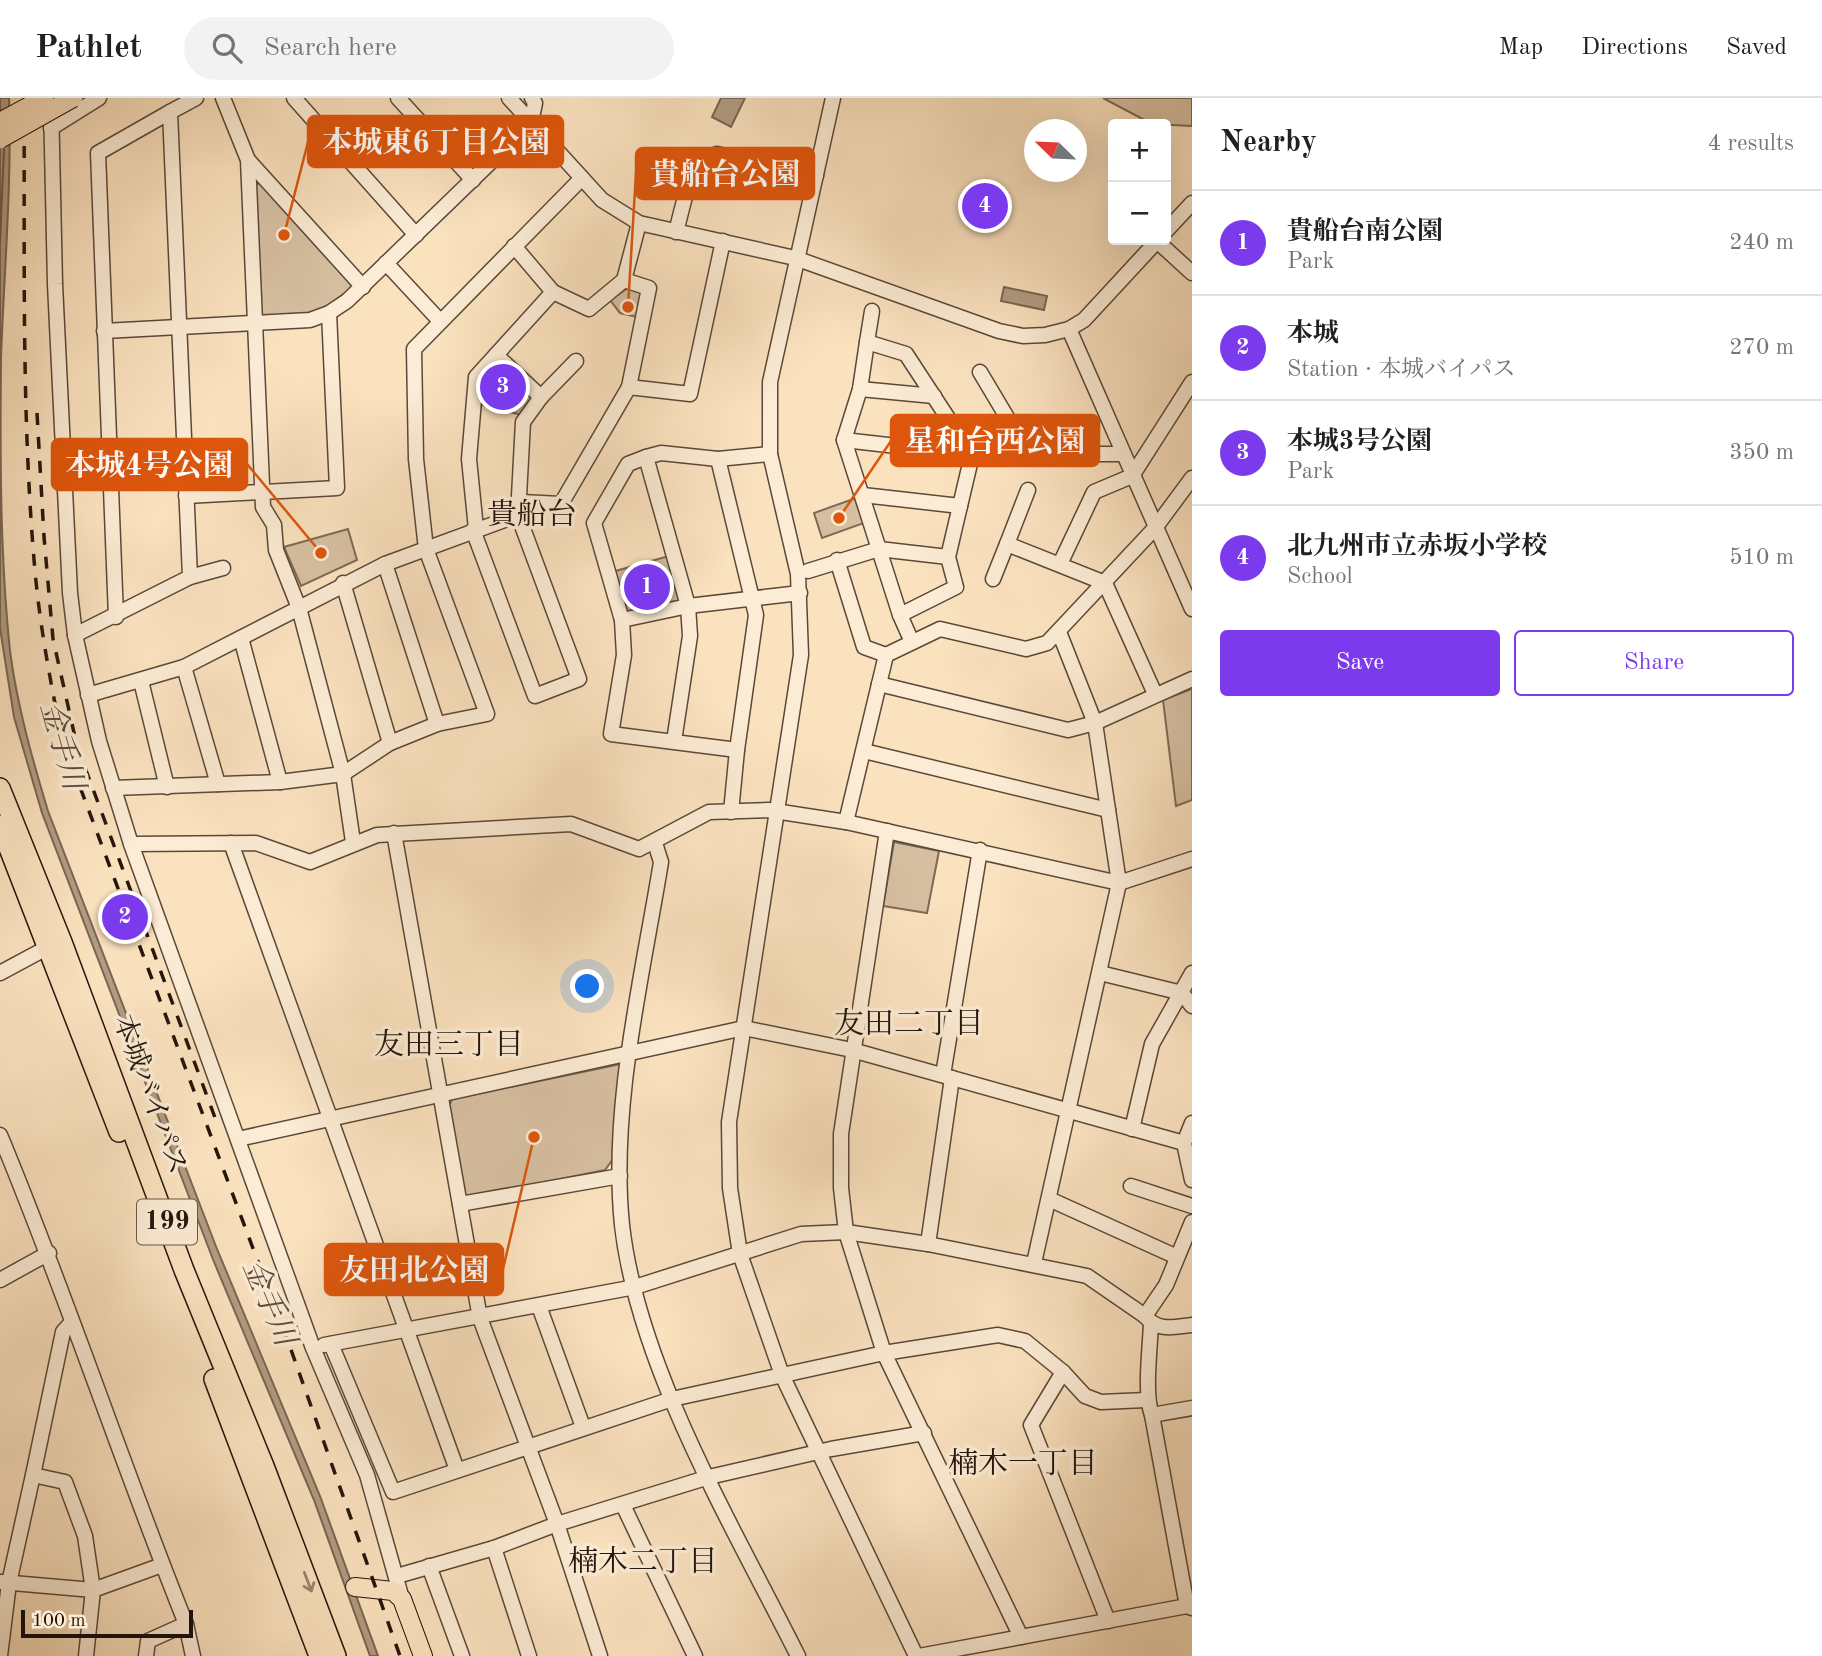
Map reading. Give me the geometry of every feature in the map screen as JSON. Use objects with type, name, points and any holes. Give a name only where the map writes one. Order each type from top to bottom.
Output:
[{"type":"highway","name":"本城バイパス","points":[[0,788],[169,1266],[251,1471],[319,1656]]},
{"type":"highway","name":"本城バイパス","points":[[0,824],[56,944],[264,1466],[336,1656]]},
{"type":"main road","points":[[0,122],[44,98]]},
{"type":"main road","points":[[0,139],[73,98]]},
{"type":"main road","points":[[355,1587],[393,1591],[402,1599],[423,1656]]},
{"type":"street","points":[[50,98],[55,284],[70,593],[75,635],[88,695],[131,844],[313,1348],[367,1475],[402,1599]]},
{"type":"street","points":[[51,128],[99,98]]},
{"type":"street","points":[[116,617],[98,153],[196,98]]},
{"type":"street","points":[[223,98],[248,160],[263,507],[274,525],[276,550],[299,608],[343,774],[353,842]]},
{"type":"street","points":[[295,98],[416,235]]},
{"type":"street","points":[[398,98],[473,180]]},
{"type":"street","points":[[509,98],[617,212],[639,223],[795,258],[999,331],[1035,336],[1069,329],[1084,320],[1153,245]]},
{"type":"street","points":[[104,331],[310,320],[329,313],[363,287],[531,123],[535,103],[532,98]]},
{"type":"street","points":[[834,98],[795,258],[770,382],[770,454],[800,593],[801,655],[729,1122],[730,1188],[740,1254],[782,1375],[918,1656],[1190,1607],[1152,1415],[1146,1400],[1150,1385],[1148,1320],[1192,1222]]},
{"type":"street","points":[[170,112],[190,577]]},
{"type":"street","points":[[676,232],[693,166],[718,154],[816,176]]},
{"type":"street","points":[[248,160],[363,287]]},
{"type":"street","points":[[113,788],[280,782],[343,774],[390,743],[437,724],[487,714],[426,549],[416,459],[414,349],[439,320],[582,178]]},
{"type":"street","points":[[1171,225],[1192,203]]},
{"type":"street","points":[[514,246],[553,292],[589,309],[624,280],[639,223]]},
{"type":"street","points":[[629,387],[690,394],[723,241]]},
{"type":"street","points":[[1167,245],[1192,273]]},
{"type":"street","points":[[386,262],[439,320]]},
{"type":"street","points":[[88,695],[184,667],[343,583],[475,530],[519,509],[561,504],[629,387],[649,288],[624,280]]},
{"type":"street","points":[[553,292],[476,377],[470,459],[475,530],[500,611],[535,696],[579,679],[519,509],[523,422],[541,397],[576,360]]},
{"type":"street","points":[[872,311],[860,389],[844,440],[912,642]]},
{"type":"street","points":[[186,496],[337,488],[329,313]]},
{"type":"street","points":[[1069,329],[1192,609]]},
{"type":"street","points":[[867,342],[906,354],[972,455],[948,557],[956,587],[901,615]]},
{"type":"street","points":[[496,355],[541,397]]},
{"type":"street","points":[[844,440],[993,457],[1003,449],[1011,424],[981,372]]},
{"type":"street","points":[[1060,564],[1094,492],[1132,476],[1192,382]]},
{"type":"street","points":[[860,389],[934,396]]},
{"type":"street","points":[[737,750],[611,734],[624,655],[622,620],[594,523],[628,464],[661,453],[718,459],[770,454]]},
{"type":"street","points":[[1043,454],[1123,454]]},
{"type":"street","points":[[646,457],[688,606],[691,636],[674,741]]},
{"type":"street","points":[[718,459],[756,615],[731,813]]},
{"type":"street","points":[[837,560],[864,647],[886,655],[940,629],[1026,649],[1047,643],[1059,632],[1155,528],[1191,482]]},
{"type":"street","points":[[993,579],[1028,490]]},
{"type":"street","points":[[863,495],[960,506]]},
{"type":"street","points":[[1007,544],[1104,583],[1154,694]]},
{"type":"street","points":[[808,571],[879,549],[948,557]]},
{"type":"street","points":[[385,564],[437,724]]},
{"type":"street","points":[[75,635],[116,617],[190,577],[223,568]]},
{"type":"street","points":[[343,583],[390,743]]},
{"type":"street","points":[[622,620],[688,606],[800,593]]},
{"type":"street","points":[[1034,1264],[1119,883],[1095,723],[1059,632]]},
{"type":"street","points":[[241,638],[280,782]]},
{"type":"street","points":[[846,822],[886,655]]},
{"type":"street","points":[[184,667],[218,785]]},
{"type":"street","points":[[879,684],[1068,730],[1095,723],[1192,679]]},
{"type":"street","points":[[141,681],[167,787]]},
{"type":"street","points":[[864,751],[1108,810]]},
{"type":"street","points":[[131,844],[256,843],[310,862],[325,858],[353,842],[394,833],[571,824],[639,849],[655,843],[709,812],[778,811],[980,850],[1119,883],[1192,859]]},
{"type":"street","points":[[887,831],[841,1134],[846,1232],[884,1353],[1021,1637]]},
{"type":"street","points":[[394,833],[480,1318],[557,1524],[600,1656]]},
{"type":"street","points":[[231,843],[409,1330],[457,1470]]},
{"type":"street","points":[[655,843],[661,862],[621,1125],[622,1227],[649,1340],[672,1399],[798,1656]]},
{"type":"street","points":[[928,1244],[947,1077],[980,850]]},
{"type":"street","points":[[0,973],[56,944]]},
{"type":"street","points":[[1100,973],[1182,993],[1192,1006]]},
{"type":"street","points":[[1132,1129],[1152,1044],[1192,973]]},
{"type":"street","points":[[238,1139],[332,1121],[744,1028],[852,1051],[1184,1143]]},
{"type":"street","points":[[1192,1123],[1184,1143],[1192,1180]]},
{"type":"street","points":[[0,1135],[49,1253],[71,1322],[186,1624],[193,1656]]},
{"type":"street","points":[[460,1204],[620,1175]]},
{"type":"street","points":[[1131,1186],[1192,1206]]},
{"type":"street","points":[[1049,1199],[1177,1256]]},
{"type":"street","points":[[313,1348],[635,1287],[801,1234],[846,1232],[928,1244],[1087,1276],[1148,1320],[1165,1329],[1192,1325]]},
{"type":"street","points":[[0,1280],[49,1253]]},
{"type":"street","points":[[540,1306],[583,1427]]},
{"type":"street","points":[[0,1656],[4,1583],[33,1475],[63,1332],[71,1322]]},
{"type":"street","points":[[331,1344],[393,1492],[672,1399],[884,1353],[998,1335],[1025,1341],[1063,1372],[1085,1396],[1101,1402],[1146,1400]]},
{"type":"street","points":[[1063,1372],[1031,1425],[1108,1621]]},
{"type":"street","points":[[1152,1415],[1192,1408]]},
{"type":"street","points":[[404,1574],[494,1548],[557,1524],[709,1477],[820,1452],[924,1433]]},
{"type":"street","points":[[33,1475],[65,1482],[85,1536],[93,1590],[86,1656]]},
{"type":"street","points":[[623,1505],[695,1656]]},
{"type":"street","points":[[494,1548],[529,1656]]},
{"type":"street","points":[[4,1583],[93,1590],[163,1565]]},
{"type":"street","points":[[429,1566],[462,1656]]},
{"type":"street","points":[[146,1656],[148,1641],[186,1624]]},
{"type":"shaded area","points":[[1103,98],[1192,98],[1192,126],[1171,125],[1171,119],[1143,119]]},
{"type":"shaded area","points":[[263,183],[356,285],[319,312],[261,317],[255,184]]},
{"type":"shaded area","points":[[628,288],[643,293],[637,317],[620,313],[610,300]]},
{"type":"shaded area","points":[[500,361],[532,394],[532,403],[522,415],[479,404],[481,380]]},
{"type":"shaded area","points":[[856,498],[864,523],[822,538],[814,513]]},
{"type":"shaded area","points":[[348,529],[357,560],[301,586],[284,547]]},
{"type":"shaded area","points":[[669,556],[681,603],[624,613],[612,572]]},
{"type":"shaded area","points":[[1192,689],[1192,800],[1176,806],[1163,700]]},
{"type":"shaded area","points":[[894,842],[939,851],[927,913],[883,906]]},
{"type":"shaded area","points":[[621,1064],[613,1159],[605,1170],[466,1198],[462,1193],[449,1107],[452,1099]]},
{"type":"water","points":[[0,98],[9,98],[10,131],[1,358],[2,542],[10,651],[26,731],[48,811],[217,1249],[320,1496],[378,1656],[370,1656],[314,1500],[214,1262],[42,813],[14,717],[0,628]]},
{"type":"water","points":[[721,98],[745,98],[731,127],[712,117]]},
{"type":"water","points":[[1004,287],[1047,296],[1044,310],[1001,301]]},
{"type":"railway","points":[[24,98],[25,334],[31,512],[40,614],[62,739],[290,1347],[400,1656]]},
{"type":"railway","points":[[37,413],[53,639],[77,746],[217,1123]]},
{"type":"place","name":"北九州市立赤坂小学校","points":[[985,206]]},
{"type":"place","name":"本城東6丁目公園","points":[[284,235]]},
{"type":"place","name":"貴船台公園","points":[[628,307]]},
{"type":"place","name":"本城3号公園","points":[[503,387]]},
{"type":"place","name":"星和台西公園","points":[[839,518]]},
{"type":"place","name":"本城4号公園","points":[[321,553]]},
{"type":"place","name":"貴船台南公園","points":[[647,587]]},
{"type":"place","name":"本城","points":[[125,917]]},
{"type":"place","name":"友田北公園","points":[[534,1137]]},
{"type":"district","name":"貴船台","points":[[532,516]]},
{"type":"district","name":"友田二丁目","points":[[909,1025]]},
{"type":"district","name":"友田三丁目","points":[[449,1046]]},
{"type":"district","name":"楠木一丁目","points":[[1023,1465]]},
{"type":"district","name":"楠木二丁目","points":[[643,1563]]},
{"type":"water label","name":"金手川","points":[[61,746]]},
{"type":"water label","name":"金手川","points":[[268,1303]]}]
